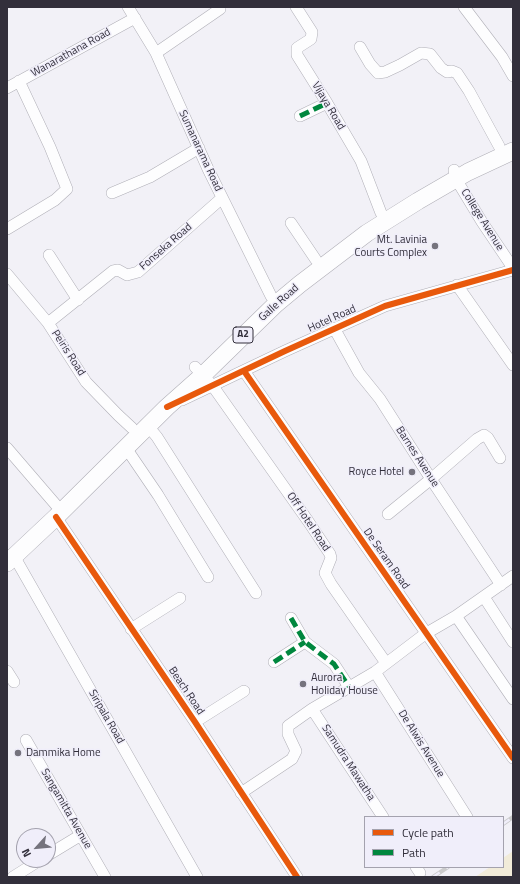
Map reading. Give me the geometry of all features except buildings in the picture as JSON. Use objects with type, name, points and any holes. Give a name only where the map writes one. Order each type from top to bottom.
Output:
[{"type":"highway","name":"Galle Road","points":[[56,511],[104,455],[203,376],[271,296],[316,260],[410,194],[455,174],[508,146]]},
{"type":"highway","name":"Galle Road","points":[[9,557],[56,511],[126,448],[140,427],[167,407],[203,376],[240,338],[300,284],[367,233],[418,201],[455,174]]},
{"type":"street","name":"Sumanarama Road","points":[[128,7],[156,53],[222,198],[271,296]]},
{"type":"street","points":[[156,53],[220,9],[220,7]]},
{"type":"street","name":"Vijaya Road","points":[[296,7],[312,32],[310,39],[297,48],[297,55],[361,161],[381,213]]},
{"type":"street","points":[[464,7],[502,57],[513,76]]},
{"type":"street","name":"Wanarathana Road","points":[[7,88],[135,18]]},
{"type":"street","points":[[360,47],[370,64],[378,73],[385,72],[421,53],[430,54],[440,68],[447,72],[452,71],[457,73],[508,146]]},
{"type":"street","points":[[7,229],[55,200],[67,189],[50,147],[18,81]]},
{"type":"street","points":[[300,116],[327,103]]},
{"type":"street","points":[[112,193],[150,177],[199,148]]},
{"type":"street","name":"College Avenue","points":[[455,174],[482,222],[513,269]]},
{"type":"street","name":"Fonseka Road","points":[[48,323],[113,271],[118,270],[127,275],[138,272],[222,198]]},
{"type":"street","points":[[291,223],[316,260]]},
{"type":"street","points":[[49,254],[78,300]]},
{"type":"street","name":"Hotel Road","points":[[203,376],[244,371],[334,328],[385,306],[513,269]]},
{"type":"street","name":"Peiris Road","points":[[7,274],[48,323],[86,382],[118,415],[157,437],[256,592]]},
{"type":"street","points":[[457,285],[513,365]]},
{"type":"street","name":"Barnes Avenue","points":[[334,328],[359,373],[380,399],[501,585]]},
{"type":"street","name":"De Seram Road","points":[[244,371],[425,634],[513,758]]},
{"type":"street","name":"Off Hotel Road","points":[[203,376],[308,520],[330,554],[331,558],[325,573],[331,584],[386,663]]},
{"type":"street","points":[[388,514],[477,439],[484,435],[488,438],[500,458]]},
{"type":"street","name":"Beach Road","points":[[7,448],[56,511],[131,628],[297,877]]},
{"type":"street","points":[[126,448],[158,495],[208,577]]},
{"type":"street","name":"Siripala Road","points":[[9,557],[197,877]]},
{"type":"street","points":[[241,793],[292,759],[296,751],[288,734],[288,726],[312,709],[375,672],[425,634],[456,616],[513,576]]},
{"type":"street","points":[[484,597],[513,642]]},
{"type":"street","points":[[131,628],[180,598]]},
{"type":"street","points":[[456,616],[513,699]]},
{"type":"street","points":[[291,618],[305,642],[334,664],[349,687]]},
{"type":"street","points":[[274,662],[305,642]]},
{"type":"street","points":[[7,671],[14,682]]},
{"type":"street","name":"De Alwis Avenue","points":[[375,672],[466,816]]},
{"type":"street","points":[[195,722],[244,691]]},
{"type":"street","name":"Samudra Mawatha","points":[[312,709],[382,816]]},
{"type":"street","name":"Sangamitta Avenue","points":[[26,740],[105,877]]},
{"type":"street","points":[[56,851],[81,836]]},
{"type":"street","points":[[13,877],[27,868]]},
{"type":"sand","points":[[513,851],[513,877],[475,877],[488,868],[504,868],[504,857]]},
{"type":"railway","points":[[504,823],[513,817]]},
{"type":"railway","points":[[433,877],[446,868]]},
{"type":"marked path","points":[[300,116],[327,103]]},
{"type":"marked path","points":[[291,618],[305,642],[334,664],[349,687]]},
{"type":"marked path","points":[[274,662],[305,642]]},
{"type":"cycle path","points":[[167,407],[285,351],[385,306],[513,270]]},
{"type":"cycle path","points":[[244,371],[513,758]]},
{"type":"cycle path","points":[[56,517],[195,722],[297,877]]},
{"type":"place","name":"Mt. Lavinia Courts Complex","points":[[435,246]]},
{"type":"place","name":"Royce Hotel","points":[[412,472]]},
{"type":"place","name":"Aurora Holiday House","points":[[303,684]]},
{"type":"place","name":"Dammika Home","points":[[18,753]]}]
